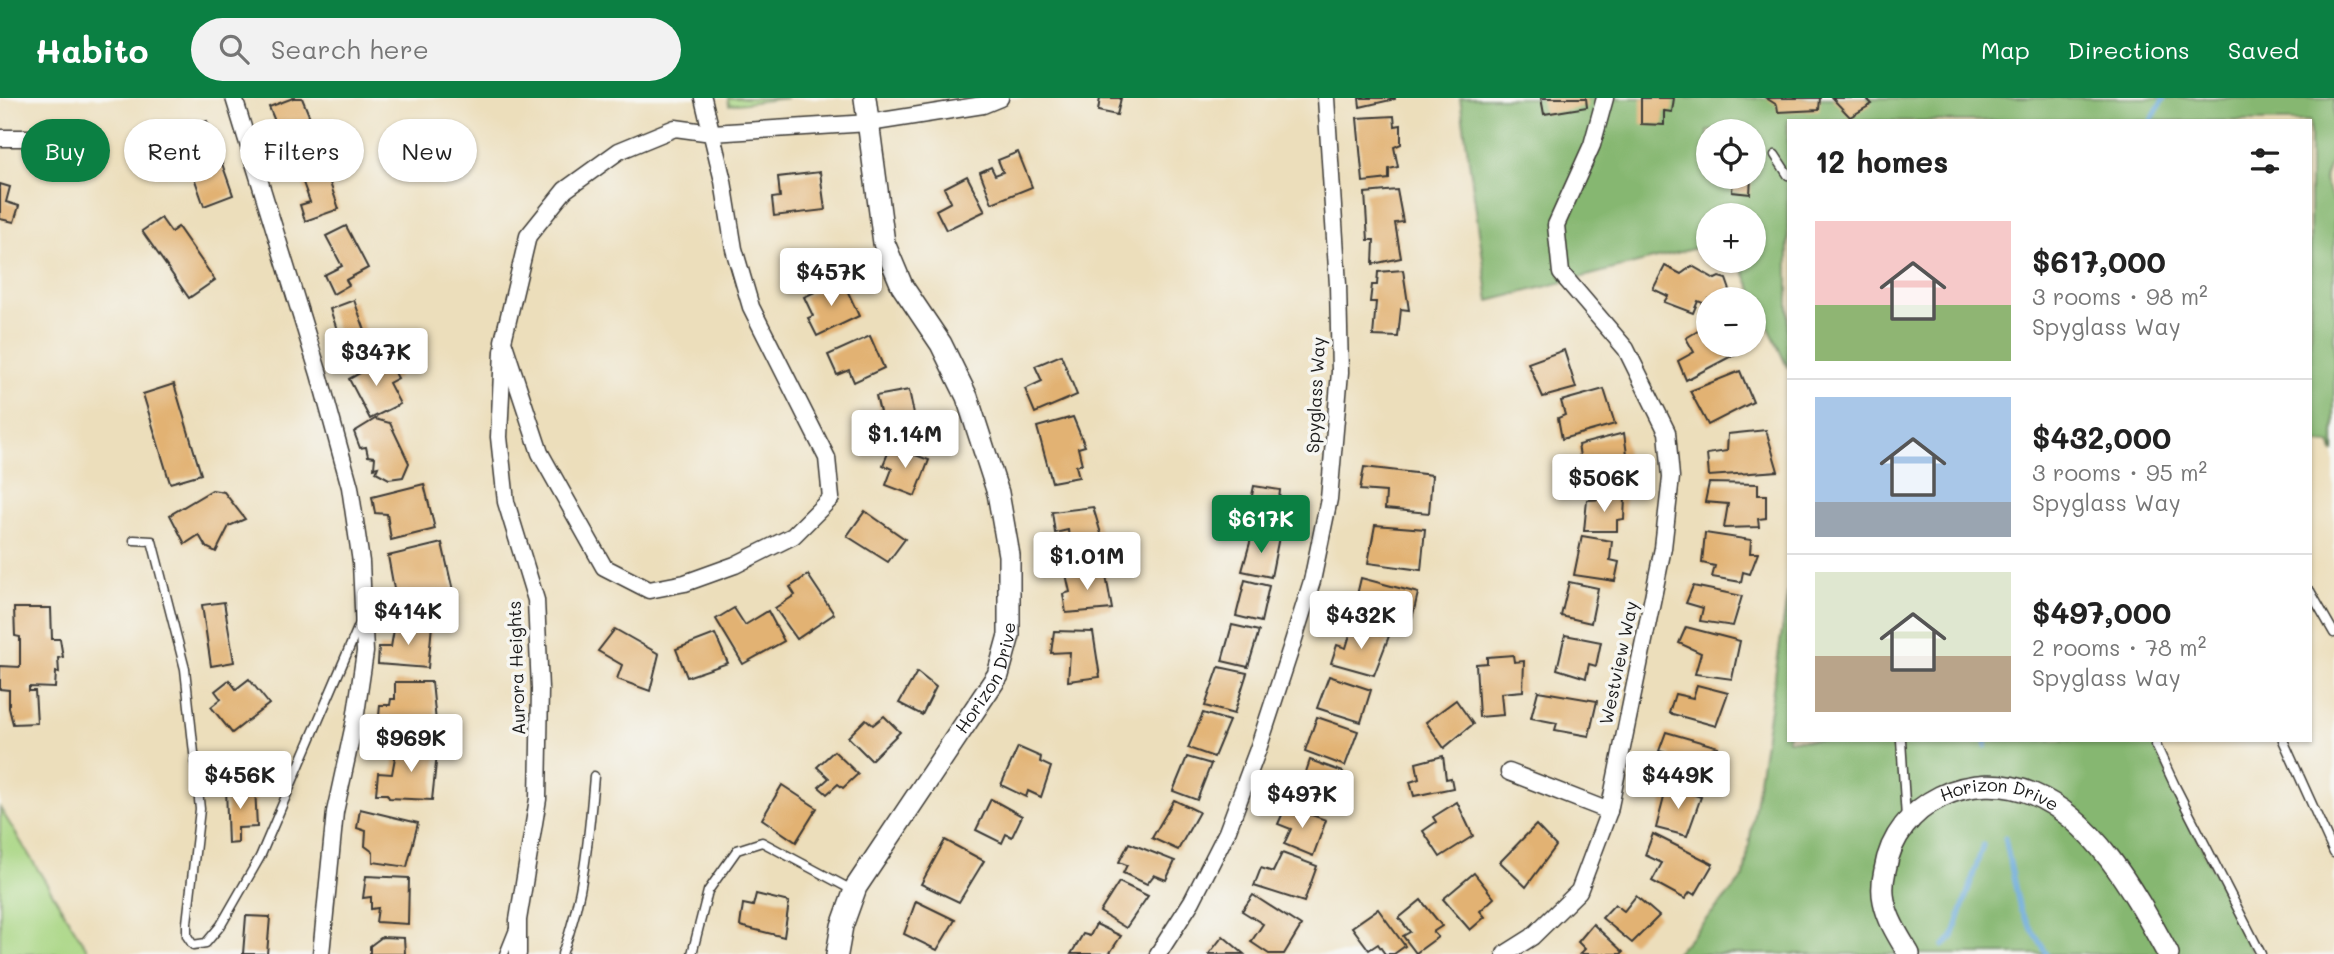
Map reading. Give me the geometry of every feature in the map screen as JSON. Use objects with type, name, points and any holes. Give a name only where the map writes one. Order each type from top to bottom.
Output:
[{"type":"street","points":[[234,98],[316,362],[350,487],[361,562],[365,652],[355,720],[335,813],[321,954]]},
{"type":"street","points":[[503,341],[540,453],[604,567],[649,590],[685,583],[735,565],[793,536],[831,498],[827,458],[751,307],[734,249],[703,98]]},
{"type":"street","name":"Horizon Drive","points":[[837,954],[842,926],[854,892],[998,675],[1009,635],[1009,555],[998,493],[967,397],[941,344],[902,286],[884,243],[865,98]]},
{"type":"street","name":"Aurora Heights","points":[[518,954],[518,920],[538,799],[540,689],[537,600],[506,502],[499,437],[503,341],[527,236],[565,190],[619,151],[675,128],[712,133],[869,122],[983,105],[1000,98]]},
{"type":"street","name":"Spyglass Way","points":[[1158,954],[1192,901],[1231,820],[1312,581],[1329,499],[1340,372],[1338,285],[1326,98]]},
{"type":"street","name":"Westview Way","points":[[1505,954],[1532,937],[1579,891],[1609,811],[1663,548],[1671,477],[1667,432],[1626,349],[1561,273],[1556,225],[1592,145],[1605,98]]},
{"type":"street","points":[[0,138],[21,138]]},
{"type":"street","points":[[1509,772],[1609,811]]},
{"type":"street","name":"Horizon Drive","points":[[1909,954],[1890,923],[1883,900],[1887,855],[1895,836],[1906,821],[1933,798],[1962,788],[1991,785],[2035,794],[2087,831],[2135,894],[2168,954]]},
{"type":"lane","points":[[1775,155],[1787,173]]},
{"type":"lane","points":[[134,540],[152,541],[186,669],[200,808],[187,923],[187,936],[193,945],[206,943],[222,925],[260,857],[364,614]]},
{"type":"lane","points":[[2312,595],[2334,633]]},
{"type":"lane","points":[[1901,742],[1906,821]]},
{"type":"lane","points":[[2157,742],[2175,786],[2261,954]]},
{"type":"lane","points":[[2284,742],[2334,853]]},
{"type":"lane","points":[[562,954],[570,935],[587,857],[594,776]]},
{"type":"lane","points":[[692,954],[708,891],[737,850],[762,842],[854,892]]},
{"type":"lane","points":[[504,954],[518,920]]},
{"type":"green space","points":[[728,98],[787,98],[729,105]]},
{"type":"green space","points":[[1460,98],[2334,98],[2334,153],[2324,181],[2334,202],[2334,453],[2330,444],[2312,442],[2312,119],[1787,119],[1787,367],[1766,321],[1766,287],[1751,287],[1744,273],[1766,273],[1766,203],[1696,203],[1696,248],[1489,301]]},
{"type":"green space","points":[[1787,598],[1787,742],[2152,742],[2253,954],[1675,954],[1744,877]]},
{"type":"green space","points":[[0,808],[90,954],[0,954]]},
{"type":"building","points":[[293,98],[302,98],[311,119],[274,119],[269,107]]},
{"type":"building","points":[[1100,98],[1121,98],[1117,115],[1098,111]]},
{"type":"building","points":[[1359,98],[1395,98],[1395,99],[1360,107]]},
{"type":"building","points":[[1541,98],[1586,98],[1587,107],[1544,114]]},
{"type":"building","points":[[1641,98],[1674,98],[1672,112],[1664,111],[1664,125],[1641,124]]},
{"type":"building","points":[[1766,98],[1820,98],[1819,110],[1778,112],[1777,105]]},
{"type":"building","points":[[1832,98],[1866,98],[1872,104],[1850,117]]},
{"type":"building","points":[[1394,116],[1395,126],[1401,125],[1401,144],[1394,147],[1398,167],[1389,169],[1389,179],[1363,182],[1357,118]]},
{"type":"building","points":[[1018,152],[1032,187],[992,203],[980,172],[991,167],[995,175],[1003,172],[998,160]]},
{"type":"building","points":[[820,172],[825,210],[774,216],[772,198],[780,197],[778,177]]},
{"type":"building","points":[[226,175],[233,195],[204,206],[196,182],[226,182]]},
{"type":"building","points":[[967,176],[985,211],[946,230],[936,210],[951,202],[944,188]]},
{"type":"building","points":[[303,182],[330,182],[339,209],[305,221],[300,205],[310,202]]},
{"type":"building","points":[[0,184],[10,187],[6,202],[19,206],[14,222],[0,219]]},
{"type":"building","points":[[1732,189],[1750,189],[1750,194],[1732,192]]},
{"type":"building","points":[[1397,190],[1403,222],[1395,223],[1401,258],[1373,264],[1374,240],[1368,240],[1365,193]]},
{"type":"building","points":[[161,218],[171,232],[178,227],[215,280],[189,298],[142,231]]},
{"type":"building","points":[[346,226],[368,268],[346,280],[349,285],[333,294],[324,275],[342,266],[326,236]]},
{"type":"building","points":[[1665,266],[1681,274],[1692,266],[1696,268],[1696,273],[1704,273],[1715,279],[1726,279],[1729,287],[1696,287],[1696,306],[1693,313],[1664,302],[1668,296],[1653,289]]},
{"type":"building","points":[[1403,270],[1409,310],[1401,309],[1398,337],[1373,336],[1376,302],[1370,302],[1372,285],[1377,285],[1378,272]]},
{"type":"building","points":[[842,279],[859,316],[817,336],[808,318],[813,316],[804,297]]},
{"type":"building","points":[[354,300],[372,350],[347,359],[330,309]]},
{"type":"building","points":[[1696,332],[1696,357],[1730,357],[1686,380],[1678,361],[1694,352],[1686,338]]},
{"type":"building","points":[[870,336],[884,368],[854,382],[849,370],[837,375],[828,355]]},
{"type":"building","points":[[1564,350],[1576,388],[1543,397],[1528,363]]},
{"type":"building","points":[[1061,355],[1077,395],[1035,413],[1025,389],[1042,381],[1035,366]]},
{"type":"building","points":[[387,358],[398,378],[389,383],[400,404],[370,419],[349,379]]},
{"type":"building","points":[[1740,371],[1753,402],[1708,425],[1690,391]]},
{"type":"building","points":[[174,384],[201,474],[170,483],[143,394]]},
{"type":"building","points":[[1604,389],[1615,424],[1562,439],[1558,418],[1565,415],[1561,401]]},
{"type":"building","points":[[909,390],[916,424],[871,434],[867,415],[880,412],[876,396]]},
{"type":"building","points":[[1073,417],[1085,446],[1078,448],[1082,464],[1076,466],[1079,477],[1052,482],[1037,427]]},
{"type":"building","points":[[375,419],[390,423],[409,463],[403,477],[389,479],[376,472],[378,467],[374,468],[375,457],[368,456],[366,447],[360,448],[354,432]]},
{"type":"building","points":[[1766,430],[1778,471],[1709,476],[1707,454],[1727,451],[1728,434]]},
{"type":"building","points":[[1624,433],[1627,454],[1610,458],[1615,478],[1586,483],[1586,475],[1574,476],[1574,463],[1581,462],[1578,445]]},
{"type":"building","points":[[891,446],[929,460],[915,496],[886,485],[892,469],[883,465]]},
{"type":"building","points":[[1364,467],[1432,475],[1429,513],[1385,509],[1386,492],[1360,490]]},
{"type":"building","points":[[1709,483],[1758,484],[1758,495],[1766,495],[1766,518],[1758,519],[1759,527],[1724,528],[1728,504],[1705,502]]},
{"type":"building","points":[[424,484],[435,529],[391,540],[387,514],[375,513],[372,497]]},
{"type":"building","points":[[1254,486],[1280,490],[1276,527],[1246,524]]},
{"type":"building","points":[[212,490],[224,492],[245,519],[229,526],[216,552],[206,547],[199,535],[185,544],[170,515]]},
{"type":"building","points":[[1625,498],[1624,519],[1617,520],[1617,531],[1584,531],[1587,500]]},
{"type":"building","points":[[1093,507],[1105,547],[1071,553],[1068,530],[1055,533],[1052,512]]},
{"type":"building","points":[[865,511],[905,539],[888,562],[847,536]]},
{"type":"building","points":[[1375,525],[1425,529],[1421,570],[1368,563]]},
{"type":"building","points":[[1253,532],[1279,537],[1271,577],[1242,571]]},
{"type":"building","points":[[1705,533],[1751,540],[1750,553],[1758,553],[1750,574],[1743,572],[1741,582],[1712,577],[1715,566],[1702,563]]},
{"type":"building","points":[[1582,536],[1612,541],[1610,560],[1619,562],[1615,581],[1574,575]]},
{"type":"building","points":[[442,543],[453,591],[397,605],[388,556]]},
{"type":"building","points":[[1105,570],[1112,609],[1066,613],[1063,594],[1070,592],[1066,574]]},
{"type":"building","points":[[808,575],[834,614],[797,639],[775,608],[795,595],[790,587]]},
{"type":"building","points":[[1361,578],[1418,593],[1410,627],[1368,618],[1372,599],[1357,595]]},
{"type":"building","points":[[1245,580],[1269,586],[1261,622],[1236,616]]},
{"type":"building","points":[[1569,582],[1598,588],[1591,623],[1561,616]]},
{"type":"building","points":[[1693,586],[1742,596],[1733,626],[1700,621],[1703,608],[1686,603]]},
{"type":"building","points":[[224,602],[234,662],[211,666],[202,605]]},
{"type":"building","points":[[14,608],[51,608],[52,639],[60,639],[63,657],[58,658],[59,673],[56,672],[55,688],[29,687],[29,691],[35,691],[37,723],[13,724],[9,708],[9,690],[0,689],[0,666],[20,667],[20,637],[15,636]]},
{"type":"building","points":[[734,608],[745,625],[768,611],[784,641],[743,664],[716,619]]},
{"type":"building","points":[[395,624],[432,625],[428,668],[378,664],[379,647],[391,647]]},
{"type":"building","points":[[1232,625],[1259,631],[1248,667],[1222,661]]},
{"type":"building","points":[[1686,627],[1740,641],[1732,679],[1695,674],[1701,653],[1679,643]]},
{"type":"building","points":[[1352,628],[1389,636],[1374,675],[1331,663],[1337,645],[1346,648]]},
{"type":"building","points":[[615,629],[659,654],[650,691],[617,679],[622,665],[598,651]]},
{"type":"building","points":[[1054,631],[1093,632],[1100,677],[1068,681],[1070,652],[1051,653]]},
{"type":"building","points":[[715,634],[728,663],[687,677],[676,649]]},
{"type":"building","points":[[1565,635],[1601,642],[1596,666],[1589,664],[1586,678],[1557,669]]},
{"type":"building","points":[[1513,655],[1514,662],[1524,661],[1523,691],[1501,693],[1503,715],[1479,717],[1476,664],[1487,663],[1487,657]]},
{"type":"building","points":[[1219,667],[1247,673],[1234,714],[1205,706]]},
{"type":"building","points":[[917,672],[936,687],[922,715],[899,703]]},
{"type":"building","points":[[1329,676],[1371,690],[1361,722],[1317,708]]},
{"type":"building","points":[[249,679],[269,704],[232,733],[211,707],[221,699],[215,691],[229,680],[236,689]]},
{"type":"building","points":[[395,682],[432,682],[436,722],[418,719],[414,732],[378,728],[380,705],[390,705],[391,699],[395,699]]},
{"type":"building","points":[[1697,685],[1728,693],[1716,726],[1669,713],[1675,694],[1693,698]]},
{"type":"building","points":[[1538,691],[1597,701],[1589,736],[1555,730],[1557,723],[1531,718]]},
{"type":"building","points":[[1456,700],[1473,724],[1444,748],[1426,722]]},
{"type":"building","points":[[1203,713],[1229,721],[1214,757],[1188,748]]},
{"type":"building","points":[[884,716],[900,732],[871,760],[848,737],[866,719],[873,725]]},
{"type":"building","points":[[1317,717],[1358,731],[1345,766],[1305,751]]},
{"type":"building","points":[[1666,732],[1718,747],[1708,780],[1668,768],[1671,754],[1659,751]]},
{"type":"building","points":[[407,743],[438,745],[432,800],[389,798],[387,794],[376,794],[378,773],[392,774],[396,752],[406,752]]},
{"type":"building","points":[[1018,747],[1041,757],[1040,762],[1051,767],[1041,797],[1028,791],[1026,797],[1001,785]]},
{"type":"building","points":[[834,751],[858,774],[843,788],[838,784],[827,794],[819,787],[829,778],[817,767]]},
{"type":"building","points":[[1443,756],[1446,779],[1451,778],[1453,788],[1414,796],[1410,782],[1419,779],[1416,763]]},
{"type":"building","points":[[1187,757],[1211,764],[1197,800],[1173,791]]},
{"type":"building","points":[[1310,760],[1343,772],[1333,809],[1289,796],[1295,778],[1303,781]]},
{"type":"building","points":[[782,785],[817,808],[796,842],[762,819]]},
{"type":"building","points":[[1667,786],[1701,797],[1687,836],[1656,828]]},
{"type":"building","points":[[255,787],[257,827],[238,828],[238,843],[228,844],[226,788]]},
{"type":"building","points":[[991,799],[1022,816],[1012,837],[1006,834],[1002,843],[976,830]]},
{"type":"building","points":[[1174,800],[1199,812],[1178,850],[1152,838]]},
{"type":"building","points":[[1457,802],[1473,836],[1440,857],[1423,831],[1436,822],[1433,817]]},
{"type":"building","points":[[1286,806],[1326,820],[1313,856],[1284,844],[1291,829],[1278,824]]},
{"type":"building","points":[[360,809],[418,823],[407,867],[373,862],[373,852],[365,846],[366,831],[357,828]]},
{"type":"building","points":[[1536,825],[1556,846],[1526,887],[1500,862]]},
{"type":"building","points":[[1653,834],[1713,864],[1695,895],[1690,892],[1685,899],[1652,881],[1662,863],[1645,855]]},
{"type":"building","points":[[945,840],[984,861],[959,902],[921,884]]},
{"type":"building","points":[[1129,843],[1175,861],[1166,880],[1154,875],[1147,884],[1123,873],[1127,865],[1119,862]]},
{"type":"building","points":[[1282,853],[1317,866],[1304,902],[1254,886],[1261,868],[1273,872]]},
{"type":"building","points":[[1474,873],[1494,898],[1480,911],[1485,917],[1470,930],[1443,899]]},
{"type":"building","points":[[366,876],[409,878],[408,924],[376,922],[378,908],[371,909],[371,897],[363,898]]},
{"type":"building","points":[[1119,882],[1148,896],[1126,928],[1100,912]]},
{"type":"building","points":[[756,894],[789,902],[784,937],[740,926],[743,904],[753,906]]},
{"type":"building","points":[[1253,895],[1301,926],[1284,954],[1269,954],[1251,942],[1263,924],[1242,911]]},
{"type":"building","points":[[1636,896],[1659,916],[1632,943],[1602,918],[1615,904],[1624,911]]},
{"type":"building","points":[[1421,900],[1442,926],[1433,932],[1438,937],[1416,953],[1403,936],[1410,932],[1399,918]]},
{"type":"building","points":[[916,901],[955,920],[937,950],[904,934]]},
{"type":"building","points":[[1378,909],[1405,946],[1394,954],[1385,954],[1378,944],[1369,950],[1352,927]]},
{"type":"building","points":[[246,916],[270,917],[267,954],[243,954]]},
{"type":"building","points":[[1096,924],[1121,936],[1109,954],[1071,954],[1083,934],[1090,936]]},
{"type":"building","points":[[1593,924],[1623,952],[1621,954],[1580,954],[1585,949],[1578,942]]},
{"type":"building","points":[[1223,936],[1244,954],[1209,954]]},
{"type":"building","points":[[382,937],[404,938],[405,954],[370,954],[370,946]]},
{"type":"waterway","points":[[2152,119],[2164,98]]},
{"type":"waterway","points":[[1986,746],[1987,742]]},
{"type":"waterway","points":[[2005,838],[2020,910],[2047,954]]},
{"type":"waterway","points":[[1943,946],[1953,937],[1983,845]]}]
